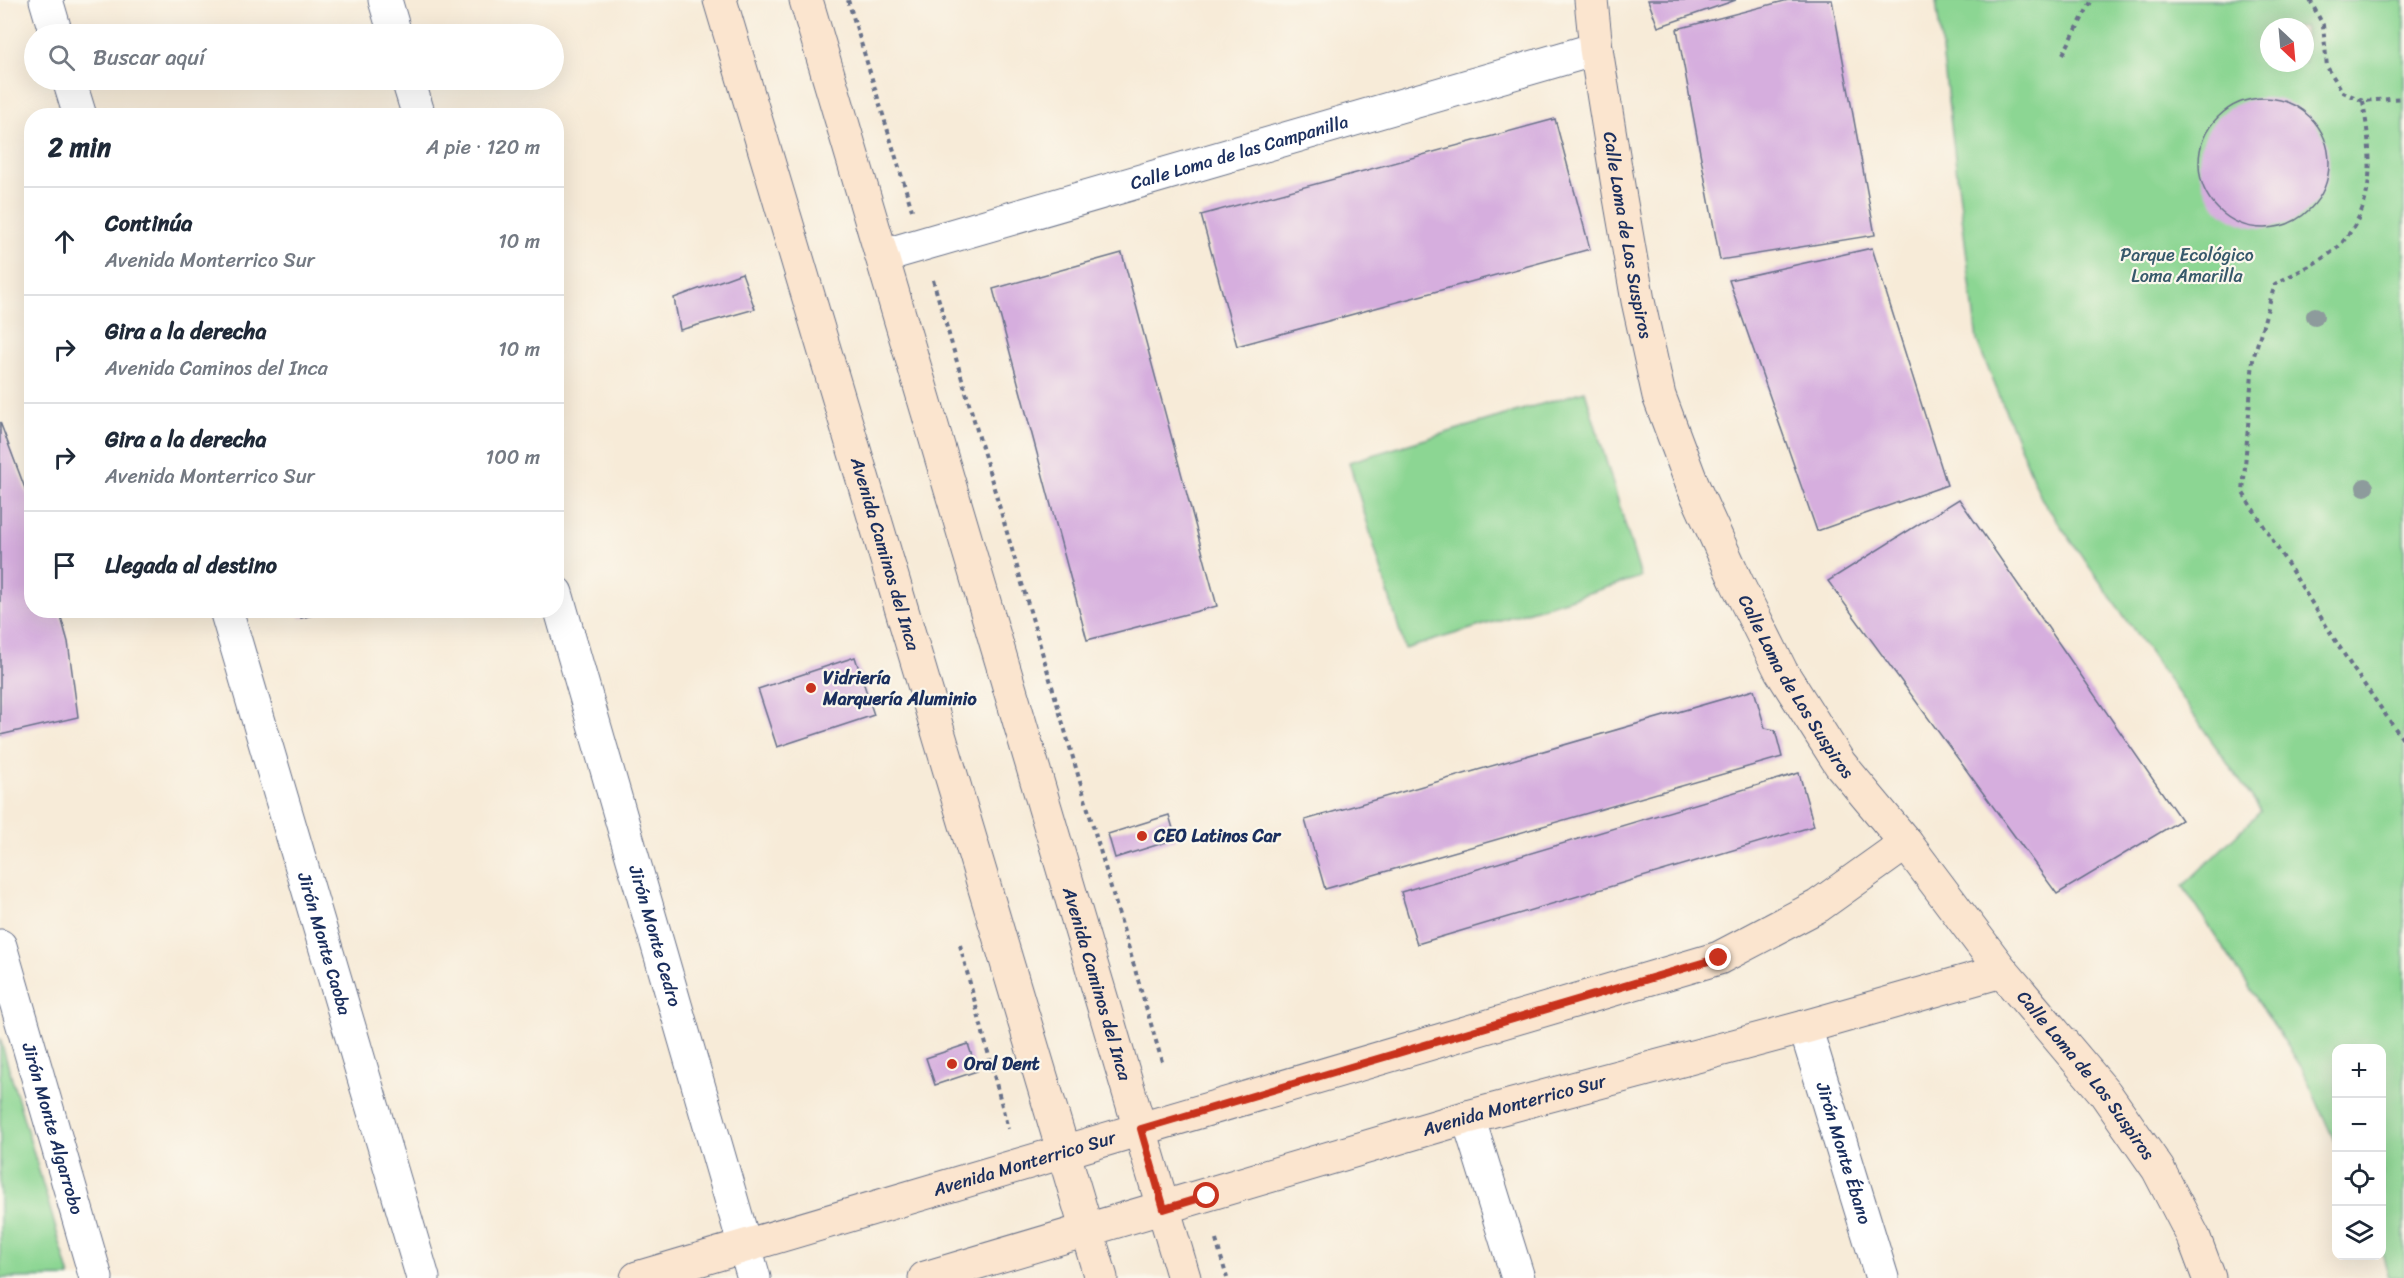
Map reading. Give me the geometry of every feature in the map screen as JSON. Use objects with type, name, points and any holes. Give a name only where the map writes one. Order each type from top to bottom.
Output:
[{"type":"street","points":[[46,0],[53,24]]},
{"type":"street","points":[[386,0],[392,24]]},
{"type":"street","name":"Avenida Caminos del Inca","points":[[720,0],[1101,1278]]},
{"type":"street","name":"Avenida Caminos del Inca","points":[[806,0],[1185,1278]]},
{"type":"street","name":"Calle Loma de Los Suspiros","points":[[1591,0],[1596,49],[1638,301],[1659,396],[1692,484],[1781,671],[1840,764],[1906,843],[2002,971],[2105,1092],[2158,1169],[2194,1238],[2209,1278]]},
{"type":"street","name":"Calle Loma de las Campanilla","points":[[882,256],[1596,49]]},
{"type":"street","points":[[72,90],[78,108]]},
{"type":"street","points":[[411,90],[417,108]]},
{"type":"street","name":"Jirón Monte Caoba","points":[[228,618],[423,1278]]},
{"type":"street","name":"Jirón Monte Cedro","points":[[563,618],[754,1278]]},
{"type":"street","name":"Avenida Monterrico Sur","points":[[637,1278],[1719,958],[1818,906],[1906,843]]},
{"type":"street","name":"Jirón Monte Algarrobo","points":[[0,946],[96,1278]]},
{"type":"street","name":"Avenida Monterrico Sur","points":[[925,1278],[1087,1232],[1468,1117],[1805,1028],[2002,971]]},
{"type":"street","name":"Jirón Monte Ébano","points":[[1805,1028],[1882,1278]]},
{"type":"street","points":[[1468,1117],[1518,1278]]},
{"type":"path","points":[[848,0],[923,244],[1163,1066]]},
{"type":"path","points":[[2063,54],[2092,0]]},
{"type":"path","points":[[2310,0],[2323,25],[2327,67],[2343,92],[2363,101],[2404,98]]},
{"type":"path","points":[[2363,101],[2372,160],[2364,210],[2338,247],[2275,284],[2253,359],[2243,493],[2352,667],[2404,741]]},
{"type":"path","points":[[1216,1240],[1227,1278]]},
{"type":"green space","name":"Parque Ecológico Loma Amarilla","points":[[1936,0],[2404,0],[2404,1278],[2389,1278],[2384,1260],[2386,1260],[2386,1044],[2332,1044],[2332,1136],[2302,1068],[2183,886],[2261,811],[2041,498],[1977,341]]},
{"type":"green space","points":[[1585,391],[1641,577],[1405,649],[1349,462]]},
{"type":"green space","points":[[0,1038],[70,1277],[0,1278]]},
{"type":"building","points":[[1648,0],[1736,0],[1658,27]]},
{"type":"building","points":[[1788,0],[1832,0],[1875,235],[1720,260],[1677,29]]},
{"type":"building","points":[[2264,98],[2289,103],[2310,117],[2324,138],[2329,163],[2324,188],[2310,209],[2289,223],[2264,228],[2239,223],[2218,209],[2204,188],[2199,163],[2204,138],[2218,117],[2239,103]]},
{"type":"building","points":[[1555,119],[1590,249],[1237,346],[1201,215]]},
{"type":"building","points":[[1872,248],[1947,485],[1817,531],[1729,280]]},
{"type":"building","points":[[1122,253],[1217,606],[1087,640],[993,289]]},
{"type":"building","points":[[742,273],[755,309],[680,330],[674,298]]},
{"type":"building","points":[[0,422],[24,486],[24,618],[61,618],[68,642],[78,717],[0,735]]},
{"type":"building","points":[[1959,499],[2181,820],[2057,894],[1828,581]]},
{"type":"building","points":[[855,657],[874,715],[777,747],[758,689]]},
{"type":"building","points":[[1754,690],[1765,728],[1775,730],[1782,757],[1325,889],[1305,820]]},
{"type":"building","points":[[1799,773],[1814,826],[1417,944],[1401,892]]},
{"type":"building","name":"CEO Latinos Car","points":[[1169,815],[1176,839],[1115,858],[1108,834]]},
{"type":"building","name":"Oral Dent","points":[[968,1044],[977,1071],[935,1085],[926,1058]]},
{"type":"place","name":"Vidriería Marquería Aluminio","points":[[811,688]]},
{"type":"place","name":"CEO Latinos Car","points":[[1142,836]]},
{"type":"place","name":"Oral Dent","points":[[952,1064]]},
{"type":"route","points":[[1207,1196],[1164,1209],[1141,1129],[1719,958]]}]
